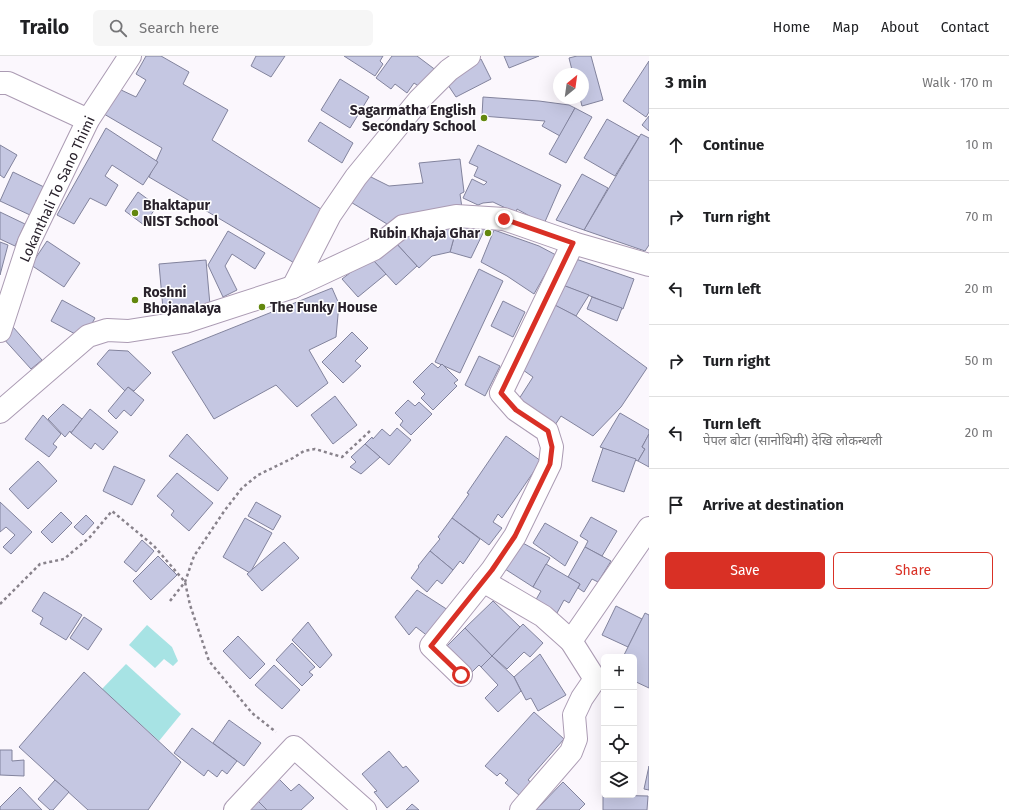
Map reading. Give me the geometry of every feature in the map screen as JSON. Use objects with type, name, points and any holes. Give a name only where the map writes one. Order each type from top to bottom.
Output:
[{"type":"street","name":"Lokanthali To Sano Thimi","points":[[0,331],[29,242],[113,66],[130,56]]},
{"type":"street","points":[[294,287],[330,215],[356,177],[419,100],[449,70],[469,56]]},
{"type":"street","points":[[0,83],[8,83],[88,120]]},
{"type":"street","points":[[0,412],[88,336],[107,330],[128,331],[185,322],[294,287],[374,249],[403,226],[456,216],[504,219],[573,243],[649,265]]},
{"type":"street","points":[[461,675],[431,646],[483,581],[515,536],[550,464],[552,447],[548,431],[516,410],[501,393],[573,243]]},
{"type":"street","points":[[571,641],[649,528]]},
{"type":"street","points":[[483,581],[543,616],[571,641],[595,679],[582,698],[574,714],[576,739],[571,752],[521,810]]},
{"type":"street","points":[[235,810],[294,747],[365,810]]},
{"type":"path","points":[[170,601],[185,582],[194,556],[225,510],[242,488],[258,475],[304,451],[315,449],[342,457],[371,430]]},
{"type":"path","points":[[0,604],[40,564],[64,559],[90,537],[112,511],[154,546],[185,582],[190,604],[209,661],[252,713],[294,747]]},
{"type":"water","points":[[147,625],[172,647],[178,661],[173,666],[164,659],[155,668],[129,645]]},
{"type":"water","points":[[126,664],[181,714],[159,741],[102,689]]},
{"type":"building","points":[[146,56],[161,56],[189,72],[183,84],[228,110],[212,140],[324,211],[296,264],[149,177],[162,148],[104,114],[119,89],[136,97],[146,80],[136,74]]},
{"type":"building","points":[[256,56],[285,56],[271,77],[251,66]]},
{"type":"building","points":[[344,56],[383,56],[380,61],[383,64],[375,76]]},
{"type":"building","points":[[392,56],[417,56],[437,71],[423,89],[414,83],[407,93],[395,84],[391,89],[376,78]]},
{"type":"building","points":[[504,56],[539,56],[509,68]]},
{"type":"building","points":[[577,56],[591,56],[603,100],[589,104],[589,68],[572,68],[569,58]]},
{"type":"building","points":[[481,59],[491,79],[456,97],[448,85],[471,64]]},
{"type":"building","points":[[649,61],[649,112],[646,117],[623,101]]},
{"type":"building","points":[[340,79],[369,97],[350,128],[321,110]]},
{"type":"building","points":[[483,97],[539,101],[569,105],[575,108],[560,136],[542,126],[545,121],[482,116]]},
{"type":"building","points":[[575,108],[592,117],[566,163],[549,154]]},
{"type":"building","points":[[649,116],[649,131],[642,125]]},
{"type":"building","points":[[607,119],[639,137],[615,176],[584,158]]},
{"type":"building","points":[[320,122],[353,143],[342,163],[308,141]]},
{"type":"building","points":[[106,128],[158,162],[143,185],[112,165],[105,176],[118,185],[106,206],[90,198],[74,224],[57,215]]},
{"type":"building","points":[[641,134],[649,138],[649,245],[645,251],[584,230]]},
{"type":"building","points":[[0,145],[17,155],[4,178],[0,175]]},
{"type":"building","points":[[478,145],[561,185],[544,224],[517,209],[516,213],[493,202],[478,205],[463,198],[472,179],[484,185],[487,182],[474,176],[478,167],[469,163]]},
{"type":"building","points":[[460,159],[464,192],[460,194],[462,208],[392,227],[349,201],[363,173],[389,186],[423,183],[419,163]]},
{"type":"building","points":[[13,172],[44,187],[30,215],[0,201]]},
{"type":"building","points":[[582,174],[608,188],[584,230],[556,220]]},
{"type":"building","points":[[138,192],[157,206],[144,225],[125,211]]},
{"type":"building","points":[[0,212],[25,224],[15,246],[0,239]]},
{"type":"building","points":[[458,223],[485,229],[471,258],[450,252]]},
{"type":"building","points":[[458,223],[450,252],[432,256],[419,268],[394,241]]},
{"type":"building","points":[[494,230],[539,246],[556,255],[534,294],[507,276],[481,262]]},
{"type":"building","points":[[228,231],[265,253],[255,269],[232,254],[225,266],[237,290],[223,297],[208,265]]},
{"type":"building","points":[[47,241],[80,263],[64,287],[31,265]]},
{"type":"building","points":[[394,241],[417,266],[396,285],[373,260]]},
{"type":"building","points":[[0,242],[8,245],[0,275]]},
{"type":"building","points":[[573,258],[634,279],[623,309],[560,284]]},
{"type":"building","points":[[206,260],[210,305],[163,309],[159,264]]},
{"type":"building","points":[[373,260],[386,274],[358,297],[342,279],[359,266]]},
{"type":"building","points":[[479,269],[503,281],[460,373],[435,362]]},
{"type":"building","points":[[560,284],[589,295],[576,316],[550,303]]},
{"type":"building","points":[[332,288],[339,304],[336,337],[309,350],[328,383],[297,407],[276,385],[214,419],[172,352]]},
{"type":"building","points":[[592,297],[622,308],[617,321],[587,309]]},
{"type":"building","points":[[62,300],[95,318],[88,331],[77,335],[51,321]]},
{"type":"building","points":[[503,301],[525,312],[513,337],[491,326]]},
{"type":"building","points":[[553,304],[576,316],[647,368],[621,407],[593,436],[561,416],[555,425],[517,402],[533,377],[523,370]]},
{"type":"building","points":[[13,327],[42,360],[31,369],[2,337]]},
{"type":"building","points":[[352,332],[368,348],[355,361],[361,366],[343,383],[322,362]]},
{"type":"building","points":[[109,350],[128,351],[151,373],[134,391],[128,387],[125,391],[97,364]]},
{"type":"building","points":[[479,356],[500,366],[485,396],[465,385]]},
{"type":"building","points":[[432,363],[438,368],[442,364],[458,380],[454,383],[457,386],[433,410],[421,398],[425,394],[413,382]]},
{"type":"building","points":[[128,387],[144,400],[131,416],[124,410],[116,419],[108,411]]},
{"type":"building","points":[[335,396],[357,425],[333,444],[311,415]]},
{"type":"building","points":[[408,400],[415,406],[419,402],[432,414],[411,435],[400,425],[403,421],[395,413]]},
{"type":"building","points":[[63,404],[82,419],[71,433],[70,431],[65,437],[48,419]]},
{"type":"building","points":[[90,409],[118,432],[103,450],[95,443],[91,449],[71,433]]},
{"type":"building","points":[[620,413],[649,430],[649,434],[642,447],[645,449],[638,461],[600,447]]},
{"type":"building","points":[[43,415],[61,434],[53,444],[57,447],[49,457],[25,439]]},
{"type":"building","points":[[397,428],[411,440],[389,465],[365,444],[372,437],[373,439],[382,429],[390,436]]},
{"type":"building","points":[[187,434],[228,478],[218,491],[169,456]]},
{"type":"building","points":[[649,434],[649,467],[638,461],[645,449],[642,447]]},
{"type":"building","points":[[506,436],[541,461],[502,518],[498,514],[493,522],[502,528],[489,545],[452,518],[469,494],[467,493]]},
{"type":"building","points":[[365,444],[380,457],[361,474],[350,467],[356,462],[351,457]]},
{"type":"building","points":[[603,448],[636,459],[624,492],[592,481]]},
{"type":"building","points":[[38,461],[57,481],[28,509],[9,489]]},
{"type":"building","points":[[114,466],[145,480],[132,505],[103,491]]},
{"type":"building","points":[[177,473],[213,503],[189,531],[171,515],[174,511],[157,496]]},
{"type":"building","points":[[0,502],[32,532],[11,554],[3,547],[15,535],[6,527],[0,532]]},
{"type":"building","points":[[256,502],[281,516],[273,530],[248,516]]},
{"type":"building","points":[[61,512],[72,523],[52,543],[41,532]]},
{"type":"building","points":[[86,515],[94,523],[83,535],[74,527]]},
{"type":"building","points":[[591,517],[617,531],[602,556],[585,547],[588,541],[580,536]]},
{"type":"building","points":[[245,518],[272,533],[250,573],[223,557]]},
{"type":"building","points":[[452,518],[480,539],[463,564],[460,561],[453,570],[430,551],[440,539],[438,537]]},
{"type":"building","points":[[545,523],[578,542],[565,566],[533,543]]},
{"type":"building","points":[[142,540],[154,551],[136,572],[124,562]]},
{"type":"building","points":[[284,542],[299,558],[262,591],[247,574]]},
{"type":"building","points":[[521,542],[550,558],[533,587],[505,569]]},
{"type":"building","points":[[585,547],[611,561],[598,582],[592,579],[584,592],[578,588],[580,584],[568,577]]},
{"type":"building","points":[[430,551],[453,570],[442,584],[437,580],[427,592],[411,578]]},
{"type":"building","points":[[158,556],[177,575],[151,600],[133,581]]},
{"type":"building","points":[[546,564],[580,584],[569,603],[564,600],[557,613],[534,603],[541,591],[533,587]]},
{"type":"building","points":[[417,590],[448,610],[429,637],[416,627],[409,635],[395,617]]},
{"type":"building","points":[[44,592],[82,615],[66,640],[40,624],[43,618],[32,611]]},
{"type":"building","points":[[493,601],[520,627],[492,656],[465,628]]},
{"type":"building","points":[[616,606],[642,619],[628,647],[602,635]]},
{"type":"building","points":[[645,613],[649,615],[649,688],[637,682],[637,654],[624,654]]},
{"type":"building","points":[[84,617],[102,629],[88,650],[70,638]]},
{"type":"building","points":[[308,622],[332,655],[320,668],[292,640]]},
{"type":"building","points":[[523,624],[543,643],[530,657],[524,652],[507,669],[492,656]]},
{"type":"building","points":[[465,628],[492,656],[481,667],[479,665],[469,675],[443,650]]},
{"type":"building","points":[[238,636],[265,664],[250,679],[223,651]]},
{"type":"building","points":[[292,643],[315,667],[309,672],[313,675],[302,686],[276,660]]},
{"type":"building","points":[[540,654],[566,695],[538,711],[531,698],[526,700],[514,677]]},
{"type":"building","points":[[492,656],[514,677],[521,691],[498,712],[485,698],[498,685],[481,667]]},
{"type":"building","points":[[274,665],[300,690],[282,709],[255,685]]},
{"type":"building","points":[[84,672],[181,762],[148,810],[88,810],[19,747]]},
{"type":"building","points":[[534,712],[564,739],[528,780],[532,783],[520,796],[505,783],[508,780],[500,773],[497,776],[485,766]]},
{"type":"building","points":[[229,720],[261,743],[244,766],[213,743]]},
{"type":"building","points":[[192,728],[237,761],[227,774],[222,770],[217,777],[208,770],[204,776],[174,753]]},
{"type":"building","points":[[0,750],[12,750],[12,761],[24,760],[24,776],[0,775]]},
{"type":"building","points":[[389,751],[403,768],[406,766],[419,781],[387,808],[374,792],[377,791],[362,774]]},
{"type":"building","points":[[649,766],[649,790],[644,789]]},
{"type":"building","points":[[279,779],[291,791],[299,784],[314,798],[301,810],[267,810],[257,800]]},
{"type":"building","points":[[55,780],[69,792],[53,810],[50,810],[38,799]]},
{"type":"building","points":[[563,782],[585,804],[579,810],[536,810]]},
{"type":"building","points":[[20,787],[42,810],[0,810],[0,807]]},
{"type":"building","points":[[637,796],[648,796],[647,810],[603,810],[603,798],[637,798]]},
{"type":"building","points":[[257,800],[267,810],[246,810]]},
{"type":"building","points":[[412,804],[419,810],[406,810]]},
{"type":"place","name":"Sagarmatha English Secondary School","points":[[484,118]]},
{"type":"place","name":"Bhaktapur NIST School","points":[[135,213]]},
{"type":"place","name":"Rubin Khaja Ghar","points":[[488,233]]},
{"type":"place","name":"Roshni Bhojanalaya","points":[[135,300]]},
{"type":"place","name":"The Funky House","points":[[262,307]]},
{"type":"route","points":[[461,675],[431,646],[492,570],[515,536],[550,464],[552,447],[548,431],[516,410],[501,393],[573,243],[504,219]]}]
